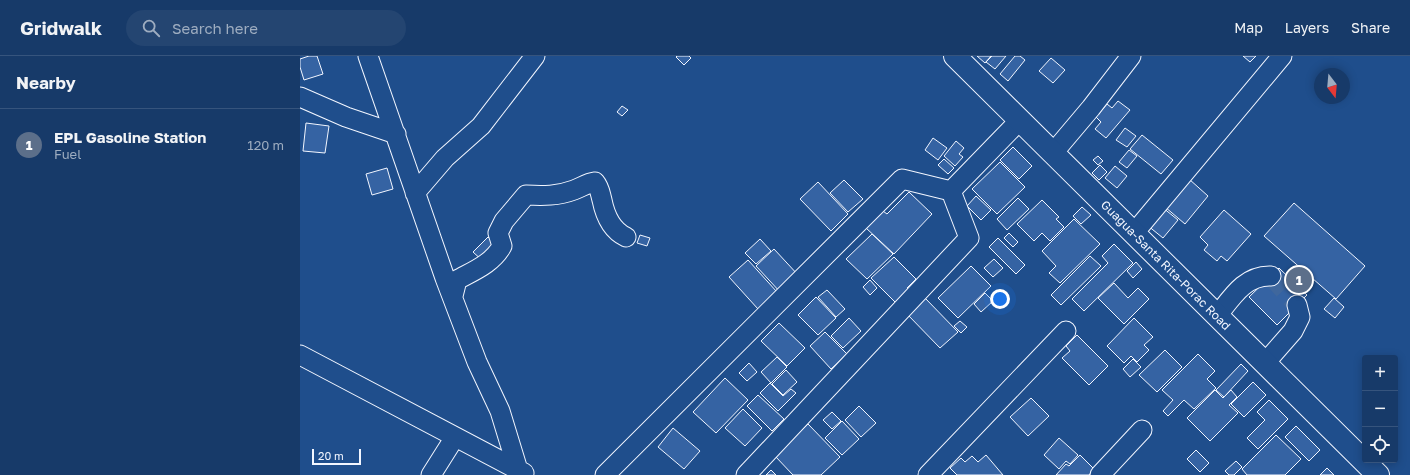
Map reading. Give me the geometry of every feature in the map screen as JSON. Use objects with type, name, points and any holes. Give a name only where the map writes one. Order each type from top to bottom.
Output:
[{"type":"main road","name":"Guagua-Santa Rita-Porac Road","points":[[955,56],[1378,475]]},
{"type":"street","points":[[368,56],[415,193],[477,362],[500,411],[524,473]]},
{"type":"street","points":[[415,193],[445,158],[482,126],[535,56]]},
{"type":"street","points":[[1053,153],[1091,108],[1131,56]]},
{"type":"street","points":[[1134,233],[1282,56]]},
{"type":"street","points":[[300,97],[346,117],[396,134]]},
{"type":"street","points":[[951,191],[1020,120]]},
{"type":"street","points":[[605,475],[902,179],[951,191]]},
{"type":"street","points":[[453,296],[457,280],[484,266],[502,246],[498,233],[504,221],[526,195],[547,196],[574,190],[589,182],[595,182],[599,187],[610,225],[617,233],[626,237]]},
{"type":"street","points":[[746,475],[969,238],[951,191]]},
{"type":"street","points":[[1217,316],[1241,286],[1260,276],[1271,276]]},
{"type":"street","points":[[1265,363],[1293,331],[1300,317],[1297,305]]},
{"type":"street","points":[[928,475],[1066,331]]},
{"type":"street","points":[[300,355],[524,473]]},
{"type":"street","points":[[1100,475],[1142,430]]},
{"type":"street","points":[[431,475],[455,437]]},
{"type":"building","points":[[309,56],[317,56],[323,74],[304,80],[300,67],[300,59]]},
{"type":"building","points":[[689,56],[691,58],[684,65],[676,57]]},
{"type":"building","points":[[977,56],[991,56],[985,63]]},
{"type":"building","points":[[992,56],[1006,56],[995,69],[986,62]]},
{"type":"building","points":[[1015,56],[1020,56],[1025,60],[1008,81],[1000,74]]},
{"type":"building","points":[[1243,56],[1256,56],[1250,62]]},
{"type":"building","points":[[1051,58],[1065,70],[1053,83],[1039,71]]},
{"type":"building","points":[[1118,101],[1130,110],[1106,138],[1095,129],[1101,122],[1096,117],[1107,104],[1112,108]]},
{"type":"building","points":[[622,106],[628,110],[622,116],[617,112]]},
{"type":"building","points":[[306,123],[329,126],[325,153],[303,151]]},
{"type":"building","points":[[1125,128],[1136,136],[1127,147],[1116,140]]},
{"type":"building","points":[[1142,135],[1173,160],[1161,174],[1130,149]]},
{"type":"building","points":[[933,138],[947,148],[938,160],[925,150]]},
{"type":"building","points":[[956,141],[964,148],[959,154],[963,157],[955,166],[944,156]]},
{"type":"building","points":[[1013,147],[1032,166],[1019,179],[1000,160]]},
{"type":"building","points":[[1129,150],[1137,156],[1127,168],[1119,162]]},
{"type":"building","points":[[1098,156],[1103,161],[1098,165],[1093,160]]},
{"type":"building","points":[[944,159],[954,168],[948,174],[938,165]]},
{"type":"building","points":[[1000,162],[1025,187],[997,214],[972,189]]},
{"type":"building","points":[[1100,165],[1107,172],[1099,180],[1092,173]]},
{"type":"building","points":[[1115,166],[1127,176],[1117,188],[1105,178]]},
{"type":"building","points":[[387,168],[393,189],[372,195],[366,174]]},
{"type":"building","points":[[1189,179],[1208,196],[1185,224],[1165,207]]},
{"type":"building","points":[[844,180],[863,199],[848,212],[830,193]]},
{"type":"building","points":[[818,182],[848,214],[831,231],[800,199]]},
{"type":"building","points":[[909,192],[932,214],[894,254],[866,228],[883,211],[887,214]]},
{"type":"building","points":[[976,196],[991,210],[981,220],[967,206]]},
{"type":"building","points":[[1018,198],[1029,209],[1007,230],[997,219]]},
{"type":"building","points":[[1042,200],[1059,217],[1056,219],[1064,227],[1050,241],[1042,233],[1034,241],[1017,224]]},
{"type":"building","points":[[1294,203],[1365,266],[1336,299],[1264,236]]},
{"type":"building","points":[[1082,207],[1091,215],[1081,224],[1073,216]]},
{"type":"building","points":[[1162,207],[1178,220],[1163,238],[1147,225]]},
{"type":"building","points":[[1224,210],[1251,234],[1227,261],[1221,256],[1217,261],[1204,250],[1208,245],[1200,237]]},
{"type":"building","points":[[1074,219],[1100,244],[1060,283],[1049,273],[1056,266],[1042,251]]},
{"type":"building","points":[[1009,233],[1018,242],[1013,247],[1004,238]]},
{"type":"building","points":[[872,234],[893,254],[867,279],[846,259]]},
{"type":"building","points":[[640,235],[650,238],[647,246],[637,243]]},
{"type":"building","points":[[488,237],[499,248],[484,262],[473,252]]},
{"type":"building","points":[[998,238],[1025,265],[1016,274],[989,247]]},
{"type":"building","points":[[760,239],[771,251],[756,264],[745,253]]},
{"type":"building","points":[[1114,244],[1133,263],[1084,311],[1072,299],[1108,263],[1102,256]]},
{"type":"building","points":[[774,249],[799,276],[781,293],[756,266]]},
{"type":"building","points":[[1090,256],[1101,266],[1061,305],[1051,295]]},
{"type":"building","points":[[894,257],[916,279],[907,288],[910,291],[897,304],[871,278]]},
{"type":"building","points":[[994,259],[1003,268],[993,277],[984,268]]},
{"type":"building","points":[[748,260],[777,292],[758,309],[729,277]]},
{"type":"building","points":[[1136,262],[1142,269],[1133,278],[1127,271]]},
{"type":"building","points":[[971,266],[991,286],[958,318],[938,298]]},
{"type":"building","points":[[1279,268],[1307,295],[1277,325],[1249,297]]},
{"type":"building","points":[[870,280],[877,288],[870,295],[863,287]]},
{"type":"building","points":[[1114,283],[1128,298],[1138,288],[1149,299],[1124,324],[1098,298]]},
{"type":"building","points":[[827,290],[845,309],[836,317],[818,297]]},
{"type":"building","points":[[985,293],[993,301],[981,312],[974,304]]},
{"type":"building","points":[[816,297],[836,318],[818,335],[798,315]]},
{"type":"building","points":[[925,298],[958,332],[940,348],[907,314]]},
{"type":"building","points":[[1334,298],[1344,307],[1335,318],[1324,309]]},
{"type":"building","points":[[849,318],[861,331],[843,348],[831,336]]},
{"type":"building","points":[[1134,318],[1153,337],[1144,345],[1149,350],[1137,362],[1131,356],[1124,363],[1107,346]]},
{"type":"building","points":[[960,321],[967,327],[961,333],[954,326]]},
{"type":"building","points":[[779,323],[805,348],[787,366],[761,341]]},
{"type":"building","points":[[825,332],[847,354],[831,369],[810,346]]},
{"type":"building","points":[[1077,335],[1108,366],[1089,385],[1062,358],[1070,351],[1066,346]]},
{"type":"building","points":[[1165,350],[1182,367],[1157,392],[1139,375]]},
{"type":"building","points":[[1198,354],[1215,371],[1207,379],[1216,388],[1194,409],[1184,400],[1168,416],[1163,411],[1173,400],[1162,390]]},
{"type":"building","points":[[777,357],[787,367],[771,383],[761,372]]},
{"type":"building","points":[[1133,359],[1141,367],[1130,377],[1123,369]]},
{"type":"building","points":[[749,363],[757,372],[747,381],[739,373]]},
{"type":"building","points":[[1241,364],[1248,371],[1224,397],[1216,390]]},
{"type":"building","points":[[786,370],[797,382],[783,395],[772,384]]},
{"type":"building","points":[[725,378],[748,400],[716,433],[693,412]]},
{"type":"building","points":[[1253,382],[1266,395],[1244,417],[1231,404]]},
{"type":"building","points":[[770,383],[783,396],[791,389],[796,393],[778,411],[760,393]]},
{"type":"building","points":[[1215,390],[1223,398],[1231,390],[1237,397],[1229,405],[1238,413],[1210,441],[1187,418]]},
{"type":"building","points":[[758,395],[784,419],[772,431],[747,406]]},
{"type":"building","points":[[1031,398],[1049,416],[1028,436],[1010,417]]},
{"type":"building","points":[[1269,400],[1288,419],[1258,449],[1247,438],[1265,420],[1257,412]]},
{"type":"building","points":[[859,406],[876,423],[861,437],[845,420]]},
{"type":"building","points":[[743,409],[762,428],[745,446],[725,428]]},
{"type":"building","points":[[832,412],[841,421],[832,429],[823,420]]},
{"type":"building","points":[[842,421],[859,439],[842,455],[825,438]]},
{"type":"building","points":[[808,424],[840,457],[821,475],[793,475],[775,456]]},
{"type":"building","points":[[1296,426],[1320,450],[1309,461],[1285,437]]},
{"type":"building","points":[[673,428],[700,451],[684,469],[658,447]]},
{"type":"building","points":[[1276,435],[1301,459],[1285,475],[1247,475],[1242,469]]},
{"type":"building","points":[[1059,438],[1078,455],[1070,464],[1066,461],[1059,469],[1044,455]]},
{"type":"building","points":[[1196,450],[1209,463],[1200,472],[1187,459]]},
{"type":"building","points":[[986,455],[1003,475],[957,475],[950,468],[961,458],[965,462],[972,456],[978,462]]},
{"type":"building","points":[[1080,455],[1094,469],[1089,475],[1056,475],[1066,464],[1069,466]]},
{"type":"building","points":[[1236,461],[1242,467],[1234,475],[1229,475],[1225,471]]},
{"type":"building","points":[[1327,468],[1334,475],[1320,475]]},
{"type":"building","points":[[771,470],[776,475],[766,475]]},
{"type":"tunnel","points":[[1271,276],[1297,305]]},
{"type":"place","name":"EPL Gasoline Station","points":[[1299,280]]}]
